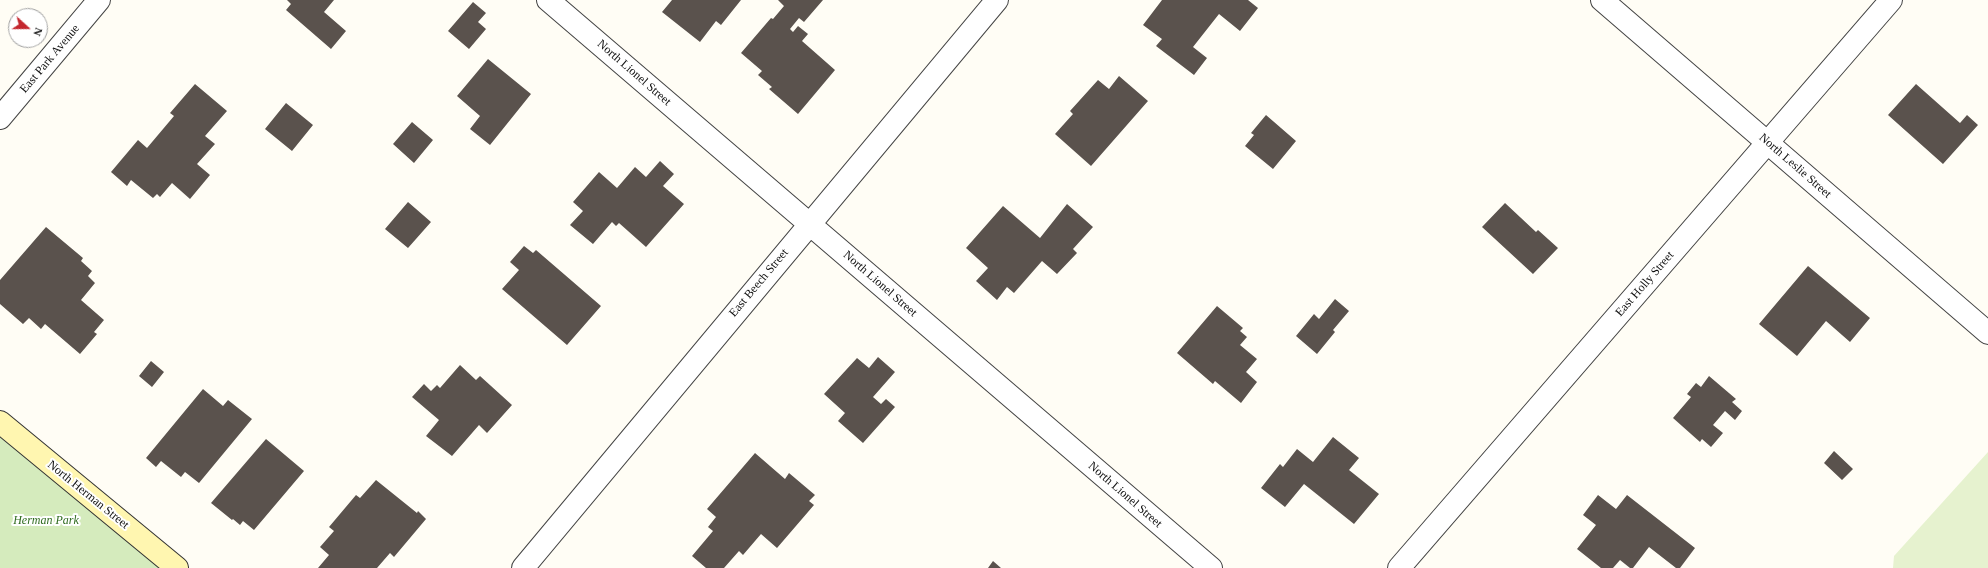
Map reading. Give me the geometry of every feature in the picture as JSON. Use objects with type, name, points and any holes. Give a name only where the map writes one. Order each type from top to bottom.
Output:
[{"type":"main road","name":"North Herman Street","points":[[0,422],[177,568]]},
{"type":"street","name":"East Park Avenue","points":[[0,118],[99,0]]},
{"type":"street","name":"North Lionel Street","points":[[548,0],[1210,568]]},
{"type":"street","name":"East Beech Street","points":[[523,568],[809,223],[997,0]]},
{"type":"street","name":"North Leslie Street","points":[[1602,0],[1988,333]]},
{"type":"street","name":"East Holly Street","points":[[1399,568],[1891,0]]},
{"type":"green space","name":"Herman Park","points":[[0,422],[177,568],[0,568]]},
{"type":"green space","points":[[1988,452],[1988,568],[1893,568],[1894,556]]},
{"type":"building","points":[[287,0],[334,0],[324,12],[346,31],[331,49],[286,10],[291,4]]},
{"type":"building","points":[[672,0],[741,0],[721,25],[716,21],[700,42],[662,12]]},
{"type":"building","points":[[778,0],[823,0],[804,22],[799,18],[790,29],[793,32],[798,26],[808,34],[802,41],[835,70],[798,114],[769,89],[772,87],[758,75],[762,71],[741,53],[771,18],[773,19],[784,6]]},
{"type":"building","points":[[1162,0],[1248,0],[1258,8],[1240,31],[1219,14],[1193,47],[1207,58],[1194,75],[1156,46],[1162,39],[1143,25]]},
{"type":"building","points":[[473,2],[486,13],[478,22],[486,29],[469,49],[448,31]]},
{"type":"building","points":[[488,59],[531,94],[490,145],[470,129],[480,116],[457,96]]},
{"type":"building","points":[[1119,76],[1148,101],[1091,166],[1055,134],[1073,114],[1070,111],[1098,80],[1109,89]]},
{"type":"building","points":[[195,84],[227,111],[205,136],[215,144],[197,164],[210,175],[190,199],[172,183],[160,197],[157,194],[153,198],[131,180],[127,186],[111,172],[138,140],[147,148],[174,116],[170,113]]},
{"type":"building","points":[[1916,84],[1960,123],[1967,115],[1978,125],[1943,164],[1888,115]]},
{"type":"building","points":[[286,103],[313,125],[292,151],[265,129]]},
{"type":"building","points":[[1266,115],[1296,141],[1273,169],[1245,146],[1254,135],[1251,133]]},
{"type":"building","points":[[412,122],[433,140],[414,163],[393,144]]},
{"type":"building","points":[[660,161],[674,174],[663,186],[684,204],[646,247],[619,223],[616,226],[612,222],[593,244],[570,225],[583,211],[573,202],[599,172],[617,188],[635,167],[646,177]]},
{"type":"building","points":[[408,202],[431,222],[408,248],[385,229]]},
{"type":"building","points":[[1505,203],[1536,232],[1538,230],[1558,248],[1533,274],[1482,227]]},
{"type":"building","points":[[1067,204],[1093,227],[1073,249],[1077,253],[1057,274],[1042,261],[1014,293],[1007,287],[997,300],[976,281],[988,268],[966,248],[1003,206],[1040,238]]},
{"type":"building","points":[[46,227],[83,258],[81,261],[92,271],[88,276],[95,283],[81,300],[104,320],[94,332],[97,334],[80,354],[45,324],[41,329],[29,318],[23,324],[0,304],[0,280]]},
{"type":"building","points":[[524,246],[533,253],[536,250],[601,306],[567,345],[502,289],[519,270],[510,262]]},
{"type":"building","points":[[1808,266],[1870,318],[1850,342],[1826,321],[1797,356],[1759,324]]},
{"type":"building","points":[[1335,299],[1349,311],[1333,330],[1335,332],[1317,354],[1296,336],[1314,314],[1319,319]]},
{"type":"building","points":[[1217,306],[1243,328],[1240,331],[1247,337],[1240,345],[1257,359],[1246,372],[1257,382],[1241,403],[1215,381],[1213,384],[1177,353]]},
{"type":"building","points":[[878,357],[895,372],[873,397],[881,404],[886,399],[895,407],[863,443],[838,421],[845,413],[824,394],[857,358],[869,368]]},
{"type":"building","points":[[151,361],[164,372],[152,387],[139,376]]},
{"type":"building","points":[[460,365],[476,380],[480,376],[512,405],[487,433],[479,425],[452,456],[426,436],[439,420],[412,397],[424,384],[431,391],[437,385],[440,388]]},
{"type":"building","points":[[1709,376],[1736,399],[1732,402],[1742,411],[1735,420],[1725,411],[1713,425],[1723,433],[1711,447],[1702,439],[1700,442],[1673,418],[1691,397],[1687,394],[1696,383],[1701,387]]},
{"type":"building","points":[[203,389],[223,406],[228,400],[252,419],[199,483],[185,472],[181,477],[161,461],[156,467],[146,458]]},
{"type":"building","points":[[1333,437],[1359,458],[1349,470],[1379,494],[1354,524],[1304,484],[1285,507],[1261,488],[1280,464],[1283,467],[1297,449],[1313,462]]},
{"type":"building","points":[[266,439],[304,471],[254,530],[243,521],[240,525],[233,519],[232,520],[211,503]]},
{"type":"building","points":[[1834,451],[1853,469],[1842,480],[1824,463]]},
{"type":"building","points":[[755,453],[785,479],[789,473],[815,495],[809,501],[814,505],[777,548],[761,534],[743,555],[739,551],[724,568],[706,568],[692,556],[713,531],[708,527],[716,517],[707,509]]},
{"type":"building","points":[[376,480],[417,513],[418,511],[426,519],[394,557],[390,553],[377,568],[318,568],[329,555],[320,547],[334,531],[329,527],[356,495],[360,498]]},
{"type":"building","points":[[1598,495],[1616,509],[1627,495],[1695,548],[1680,568],[1676,568],[1649,547],[1633,568],[1630,568],[1620,560],[1613,568],[1601,568],[1577,549],[1596,525],[1583,515]]},
{"type":"building","points":[[993,561],[1001,568],[988,568]]}]
